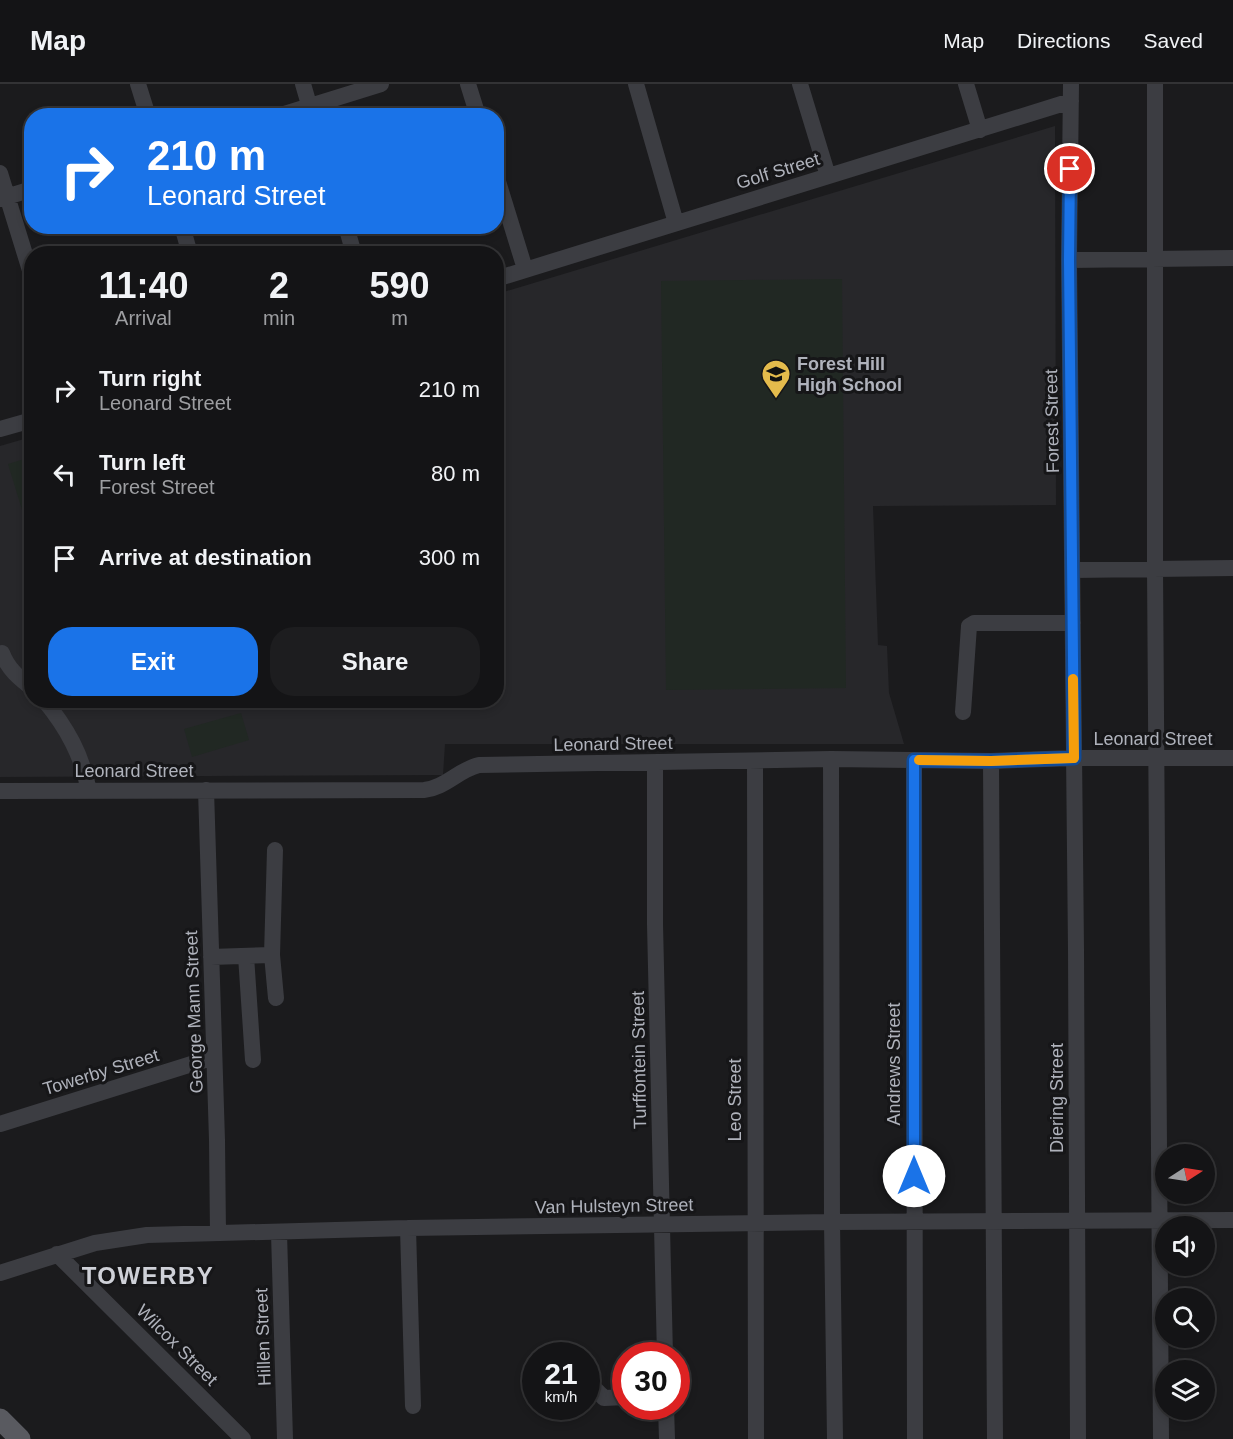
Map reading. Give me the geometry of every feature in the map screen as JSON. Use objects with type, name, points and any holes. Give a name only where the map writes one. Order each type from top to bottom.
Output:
[{"type":"main road","points":[[0,1419],[20,1439]]},
{"type":"street","points":[[138,84],[146,108]]},
{"type":"street","points":[[303,84],[310,108]]},
{"type":"street","points":[[319,108],[381,84]]},
{"type":"street","points":[[468,84],[476,108]]},
{"type":"street","points":[[636,84],[676,223]]},
{"type":"street","points":[[800,84],[828,176]]},
{"type":"street","points":[[966,84],[980,130]]},
{"type":"street","points":[[1155,84],[1155,569],[1160,1216]]},
{"type":"street","name":"Golf Street","points":[[504,276],[980,130],[1071,92]]},
{"type":"street","name":"Forest Street","points":[[1071,92],[1069,260],[1074,758]]},
{"type":"street","points":[[0,173],[4,198],[24,254]]},
{"type":"street","points":[[4,198],[24,192]]},
{"type":"street","points":[[504,201],[525,269]]},
{"type":"street","points":[[1069,260],[1233,258]]},
{"type":"street","points":[[0,429],[24,422]]},
{"type":"street","points":[[1073,570],[1233,568]]},
{"type":"street","points":[[963,712],[969,626],[974,623],[1073,623]]},
{"type":"street","points":[[2,653],[11,671],[24,682]]},
{"type":"street","points":[[51,708],[64,724],[76,746],[89,791]]},
{"type":"street","name":"Leonard Street","points":[[0,791],[424,790],[441,786],[470,767],[478,765],[831,759],[991,761],[1074,758],[1233,758]]},
{"type":"street","name":"Diering Street","points":[[1074,758],[1078,1439]]},
{"type":"street","points":[[831,759],[835,1439]]},
{"type":"street","name":"Andrews Street","points":[[914,760],[915,1439]]},
{"type":"street","points":[[991,761],[995,1439]]},
{"type":"street","name":"Leo Street","points":[[754,762],[756,1439]]},
{"type":"street","name":"Turffontein Street","points":[[655,763],[665,1342]]},
{"type":"street","name":"George Mann Street","points":[[206,790],[218,1233]]},
{"type":"street","points":[[275,850],[272,955],[276,998]]},
{"type":"street","points":[[211,957],[272,955]]},
{"type":"street","points":[[246,956],[253,1060]]},
{"type":"street","name":"Towerby Street","points":[[0,1124],[214,1057]]},
{"type":"street","name":"Van Hulsteyn Street","points":[[1215,1220],[1233,1220]]},
{"type":"street","name":"Van Hulsteyn Street","points":[[0,1273],[57,1254],[130,1236],[663,1224],[1155,1221]]},
{"type":"street","points":[[408,1228],[413,1406]]},
{"type":"street","name":"Hillen Street","points":[[279,1233],[285,1439]]},
{"type":"street","name":"Wilcox Street","points":[[57,1254],[243,1439]]},
{"type":"street","points":[[1160,1276],[1161,1439]]},
{"type":"street","points":[[666,1420],[667,1439]]},
{"type":"shaded area","name":"Forest Hill High School","points":[[1055,126],[1056,505],[873,506],[878,645],[887,646],[889,693],[904,744],[445,744],[443,775],[0,777],[0,446],[24,439],[24,708],[504,708],[504,292]]},
{"type":"shaded area","points":[[842,279],[846,688],[666,690],[661,281]]},
{"type":"shaded area","points":[[24,459],[24,516],[8,464]]},
{"type":"shaded area","points":[[241,713],[249,740],[192,757],[184,729]]},
{"type":"slow traffic","points":[[919,760],[991,761],[1074,758],[1073,679]]},
{"type":"place","name":"Forest Hill High School","points":[[776,400]]},
{"type":"district","name":"TOWERBY","points":[[148,1275]]},
{"type":"route","points":[[914,1176],[914,760],[991,761],[1074,758],[1070,169]]}]
